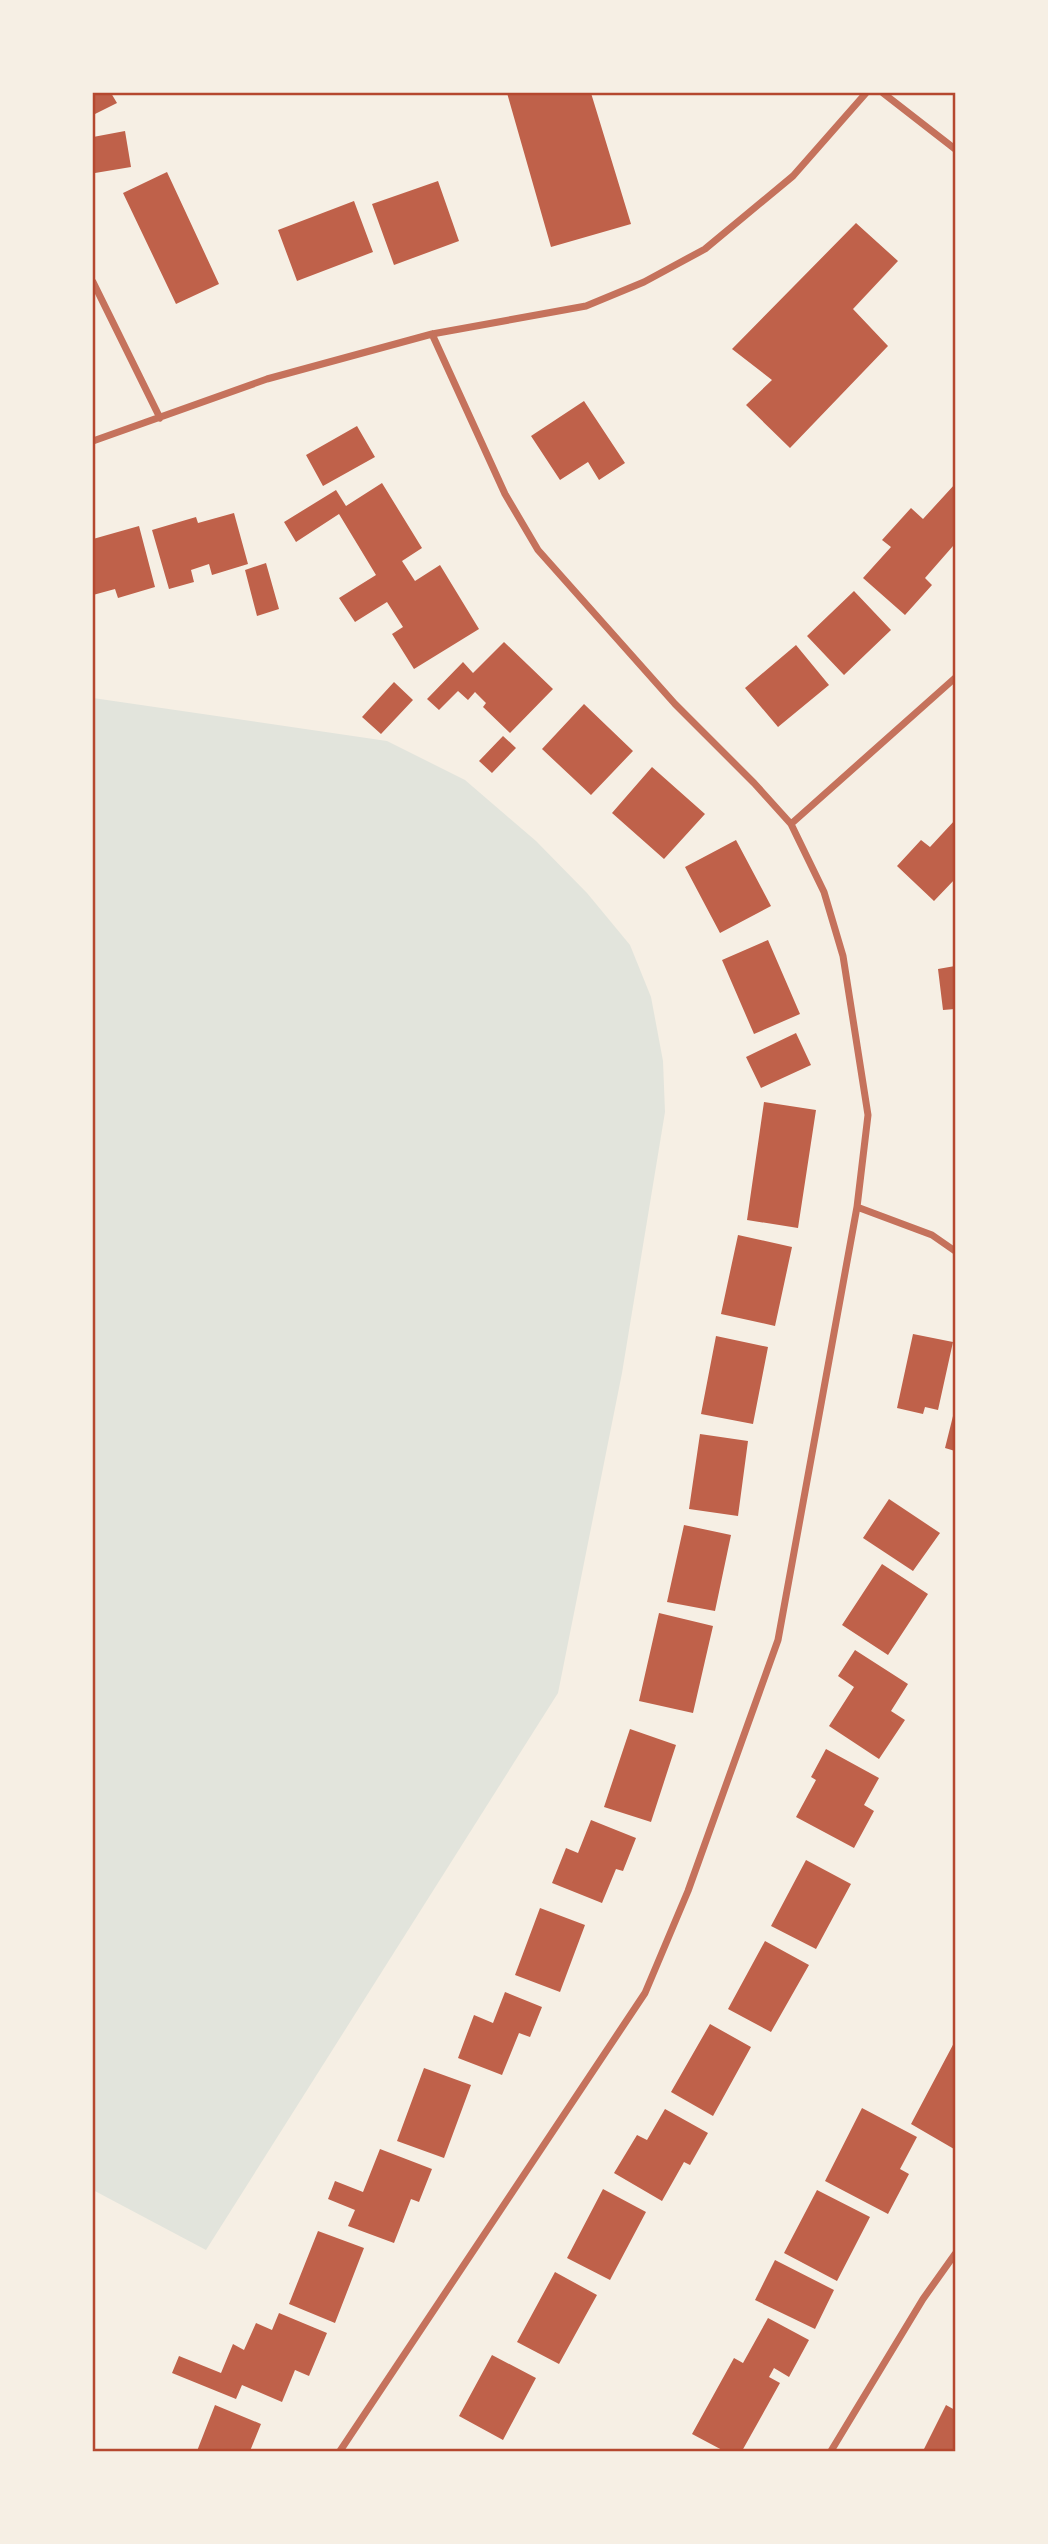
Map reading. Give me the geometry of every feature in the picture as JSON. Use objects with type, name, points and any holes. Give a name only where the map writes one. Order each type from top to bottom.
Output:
[{"type":"street","points":[[93,441],[267,379],[432,334],[586,306],[644,282],[705,249],[793,176],[866,93]]},
{"type":"street","points":[[883,93],[955,149]]},
{"type":"street","points":[[93,282],[160,418]]},
{"type":"street","points":[[340,2451],[645,1993],[688,1891],[778,1640],[856,1207],[868,1115],[843,956],[824,892],[791,824],[675,704],[538,550],[505,494],[432,334]]},
{"type":"street","points":[[791,824],[955,678]]},
{"type":"street","points":[[856,1207],[932,1235],[955,1251]]},
{"type":"street","points":[[831,2451],[923,2299],[955,2254]]},
{"type":"shaded area","points":[[93,698],[387,741],[465,780],[536,841],[587,893],[630,945],[651,997],[663,1061],[665,1112],[622,1373],[558,1693],[206,2250],[93,2190]]},
{"type":"building","points":[[93,93],[111,93],[117,103],[93,115]]},
{"type":"building","points":[[507,93],[591,93],[631,224],[551,247]]},
{"type":"building","points":[[125,131],[131,167],[95,173],[93,137]]},
{"type":"building","points":[[167,172],[219,284],[176,304],[123,193]]},
{"type":"building","points":[[438,181],[459,241],[394,265],[372,204]]},
{"type":"building","points":[[354,201],[373,252],[297,281],[278,230]]},
{"type":"building","points":[[856,223],[898,261],[853,309],[888,346],[790,448],[746,405],[772,380],[732,349]]},
{"type":"building","points":[[584,401],[625,463],[599,480],[588,462],[560,480],[531,436]]},
{"type":"building","points":[[357,426],[375,457],[323,486],[306,455]]},
{"type":"building","points":[[382,483],[422,548],[402,561],[415,581],[440,565],[479,629],[414,669],[392,634],[403,627],[387,602],[355,622],[339,598],[376,575],[339,514],[296,542],[284,522],[336,490],[346,506]]},
{"type":"building","points":[[955,484],[955,548],[953,546],[925,578],[932,585],[905,615],[863,578],[891,547],[882,540],[911,508],[923,519]]},
{"type":"building","points":[[234,513],[248,564],[212,575],[209,564],[191,570],[194,582],[169,589],[152,530],[196,517],[198,523]]},
{"type":"building","points":[[139,526],[155,587],[118,598],[115,589],[93,595],[93,539]]},
{"type":"building","points":[[266,563],[279,609],[257,616],[245,570]]},
{"type":"building","points":[[854,591],[891,630],[844,675],[807,636]]},
{"type":"building","points":[[504,642],[553,689],[510,733],[483,707],[486,703],[475,692],[468,700],[458,691],[439,710],[427,699],[463,662],[473,673]]},
{"type":"building","points":[[796,645],[829,685],[778,727],[745,688]]},
{"type":"building","points":[[394,682],[413,700],[381,734],[362,717]]},
{"type":"building","points":[[584,704],[633,751],[591,795],[542,749]]},
{"type":"building","points":[[503,736],[516,748],[492,773],[479,761]]},
{"type":"building","points":[[652,767],[705,814],[664,859],[612,813]]},
{"type":"building","points":[[955,820],[955,879],[934,901],[897,866],[921,840],[930,847]]},
{"type":"building","points":[[736,840],[771,906],[720,933],[685,867]]},
{"type":"building","points":[[768,940],[800,1014],[754,1034],[722,960]]},
{"type":"building","points":[[955,966],[955,1009],[943,1010],[938,969]]},
{"type":"building","points":[[796,1033],[811,1065],[761,1088],[746,1057]]},
{"type":"building","points":[[764,1102],[816,1110],[798,1228],[747,1220]]},
{"type":"building","points":[[738,1235],[792,1247],[775,1326],[721,1314]]},
{"type":"building","points":[[913,1334],[953,1342],[938,1410],[925,1407],[923,1414],[897,1408]]},
{"type":"building","points":[[716,1336],[768,1347],[753,1424],[701,1414]]},
{"type":"building","points":[[955,1412],[955,1451],[945,1448]]},
{"type":"building","points":[[700,1434],[748,1441],[738,1516],[689,1509]]},
{"type":"building","points":[[889,1499],[940,1533],[913,1571],[863,1538]]},
{"type":"building","points":[[684,1525],[731,1535],[715,1611],[667,1602]]},
{"type":"building","points":[[882,1564],[928,1594],[888,1655],[842,1625]]},
{"type":"building","points":[[659,1613],[713,1626],[693,1713],[639,1701]]},
{"type":"building","points":[[855,1650],[908,1684],[891,1711],[905,1720],[879,1759],[829,1726],[854,1687],[838,1676]]},
{"type":"building","points":[[630,1729],[676,1745],[651,1822],[604,1807]]},
{"type":"building","points":[[826,1749],[879,1778],[864,1805],[874,1811],[854,1848],[796,1817],[816,1780],[811,1777]]},
{"type":"building","points":[[591,1820],[636,1838],[623,1871],[616,1869],[602,1903],[552,1883],[566,1848],[578,1853]]},
{"type":"building","points":[[806,1860],[851,1884],[816,1949],[771,1926]]},
{"type":"building","points":[[540,1908],[585,1925],[560,1992],[515,1975]]},
{"type":"building","points":[[765,1941],[809,1965],[771,2032],[728,2009]]},
{"type":"building","points":[[505,1992],[542,2007],[530,2037],[519,2033],[502,2075],[458,2058],[474,2015],[493,2023]]},
{"type":"building","points":[[710,2024],[751,2047],[713,2116],[671,2092]]},
{"type":"building","points":[[955,2041],[955,2147],[954,2149],[911,2124]]},
{"type":"building","points":[[424,2068],[471,2085],[444,2158],[397,2141]]},
{"type":"building","points":[[862,2108],[917,2137],[900,2169],[909,2174],[888,2214],[825,2181]]},
{"type":"building","points":[[665,2109],[708,2133],[690,2165],[684,2162],[662,2201],[614,2173],[637,2135],[647,2140]]},
{"type":"building","points":[[380,2149],[432,2169],[419,2202],[411,2199],[394,2243],[348,2226],[355,2210],[328,2199],[335,2181],[363,2192]]},
{"type":"building","points":[[603,2189],[646,2212],[610,2280],[567,2258]]},
{"type":"building","points":[[817,2190],[870,2217],[837,2281],[784,2253]]},
{"type":"building","points":[[318,2231],[364,2248],[335,2323],[289,2304]]},
{"type":"building","points":[[775,2260],[834,2290],[815,2329],[755,2300]]},
{"type":"building","points":[[555,2272],[597,2295],[559,2364],[517,2342]]},
{"type":"building","points":[[279,2313],[327,2333],[309,2376],[295,2370],[282,2402],[242,2385],[236,2399],[172,2373],[179,2356],[221,2373],[233,2344],[244,2350],[256,2323],[272,2330]]},
{"type":"building","points":[[768,2318],[809,2340],[789,2377],[774,2368],[769,2377],[780,2383],[742,2451],[724,2451],[692,2434],[734,2358],[743,2363]]},
{"type":"building","points":[[492,2355],[536,2378],[503,2440],[459,2416]]},
{"type":"building","points":[[215,2405],[261,2424],[250,2451],[197,2451]]},
{"type":"building","points":[[946,2405],[955,2410],[955,2451],[923,2451]]}]
